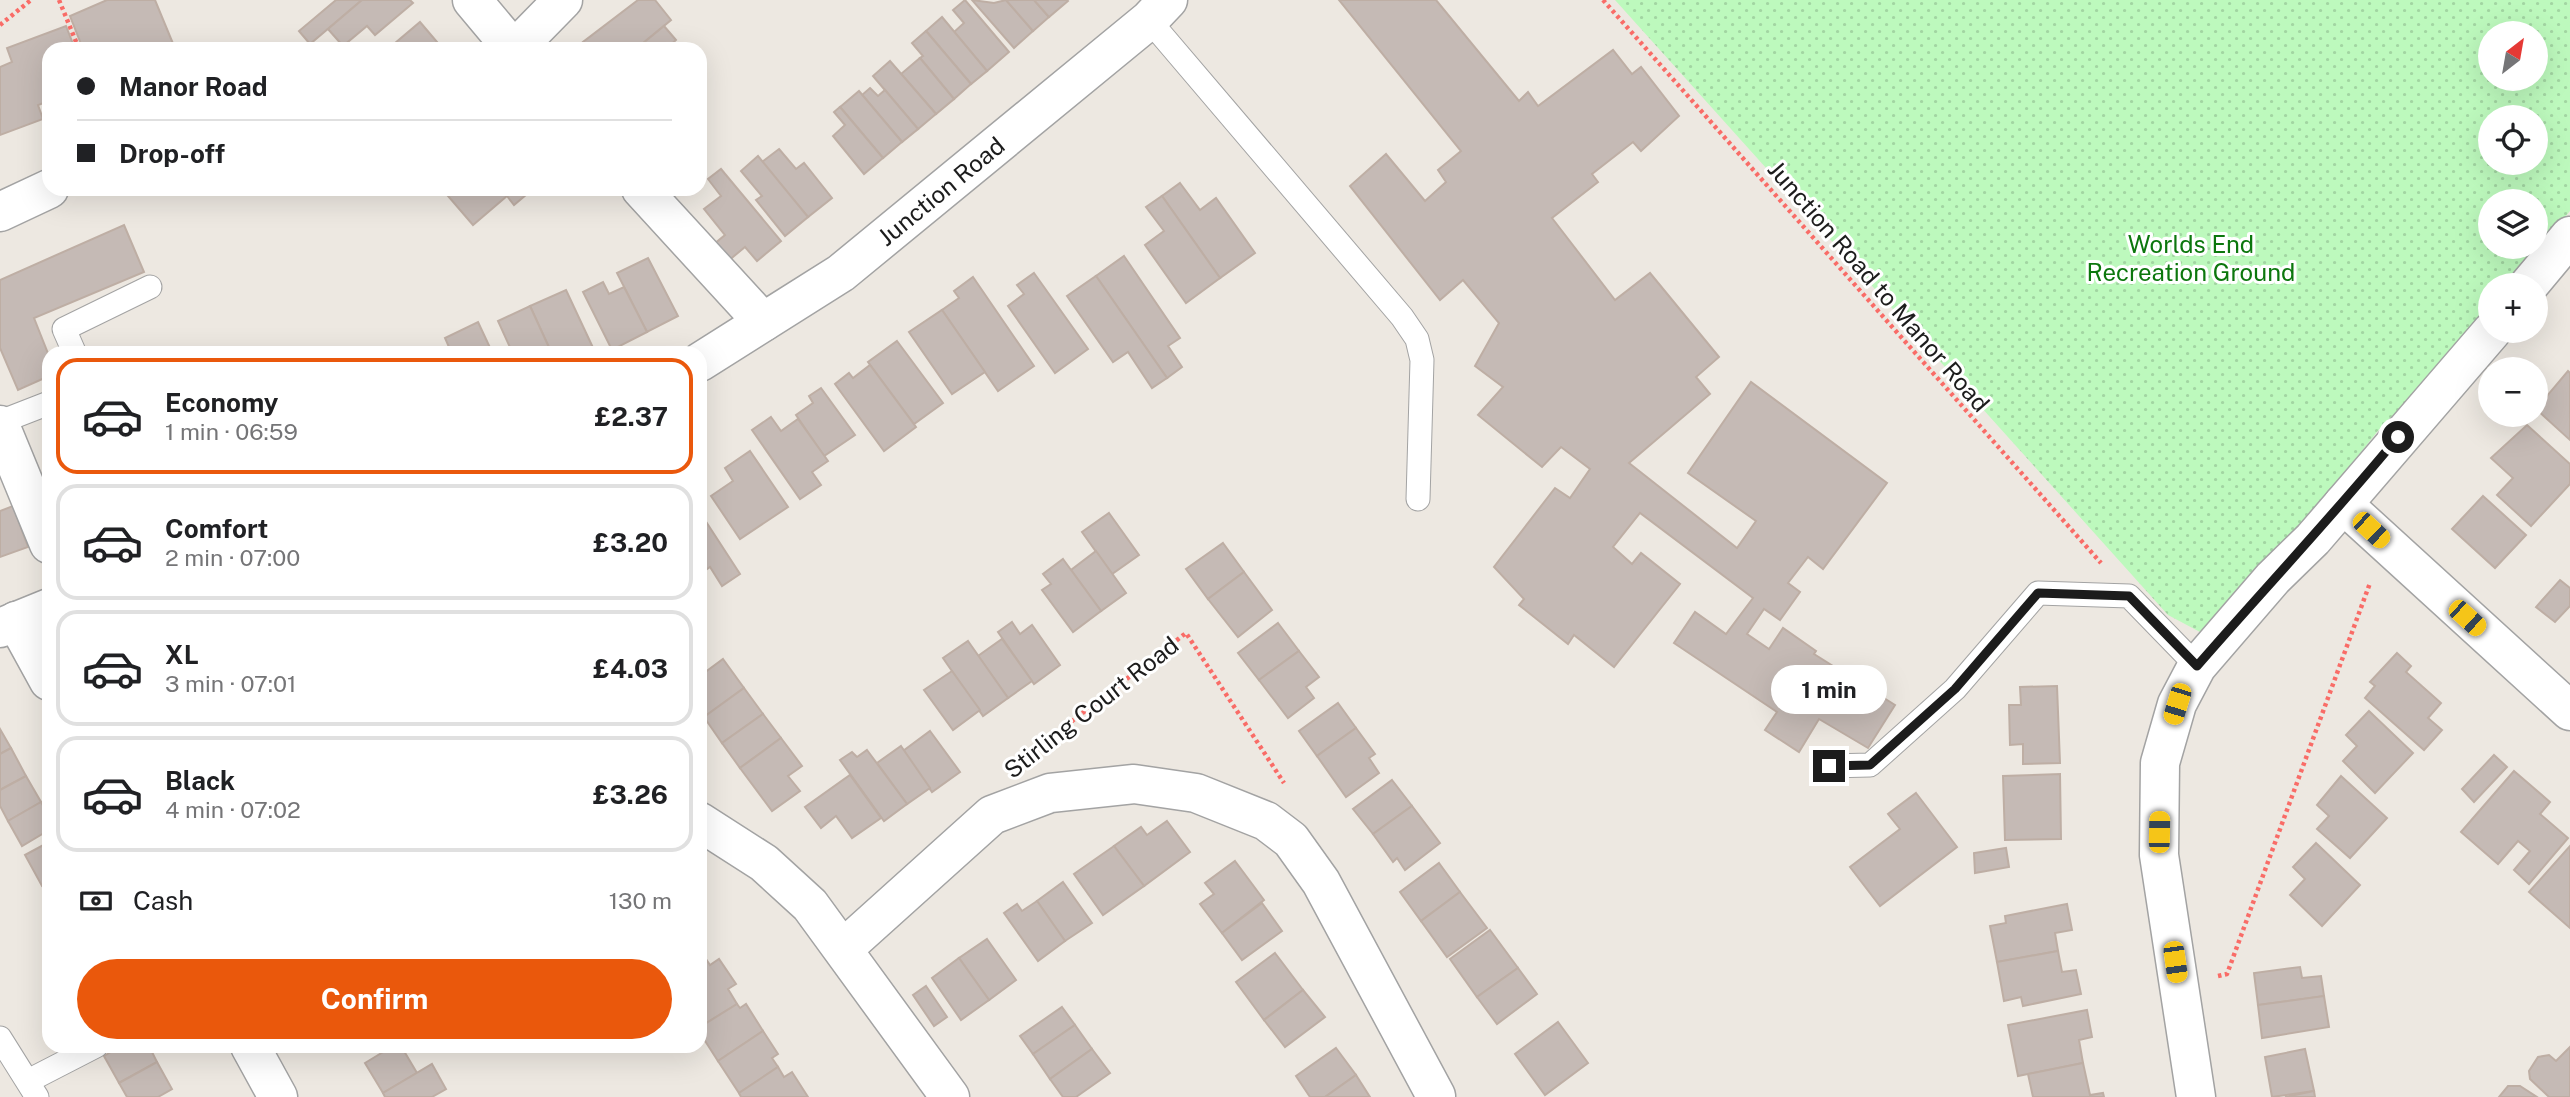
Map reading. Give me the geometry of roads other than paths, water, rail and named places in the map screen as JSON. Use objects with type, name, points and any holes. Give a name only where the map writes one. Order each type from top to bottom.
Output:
[{"type":"street","points":[[472,0],[508,42]]},
{"type":"street","points":[[521,42],[563,0]]},
{"type":"street","name":"Junction Road","points":[[707,358],[841,273],[1163,22]]},
{"type":"street","points":[[0,212],[42,192]]},
{"type":"street","points":[[647,196],[763,322]]},
{"type":"street","points":[[2539,273],[2570,236]]},
{"type":"street","points":[[2196,1097],[2158,855],[2160,763],[2177,704],[2197,666],[2343,505],[2482,343]]},
{"type":"street","points":[[0,424],[42,527]]},
{"type":"street","points":[[2343,505],[2570,711]]},
{"type":"street","points":[[22,619],[42,665]]},
{"type":"street","name":"Stirling Court Road","points":[[843,949],[992,815],[1050,793],[1134,784],[1196,793],[1266,821],[1291,840],[1321,883],[1436,1096]]},
{"type":"street","points":[[707,826],[764,863],[810,905],[950,1097]]},
{"type":"street","points":[[254,1053],[278,1097]]},
{"type":"lane","points":[[1163,22],[1417,339],[1422,360],[1418,499]]},
{"type":"lane","points":[[71,346],[64,329],[150,287]]},
{"type":"lane","points":[[0,424],[42,406]]},
{"type":"lane","points":[[1829,766],[1870,765],[1955,689],[2038,593],[2129,596],[2197,666]]},
{"type":"lane","points":[[0,1038],[32,1089],[86,1053]]},
{"type":"park label","name":"Worlds End Recreation Ground","points":[[2191,258]]}]
